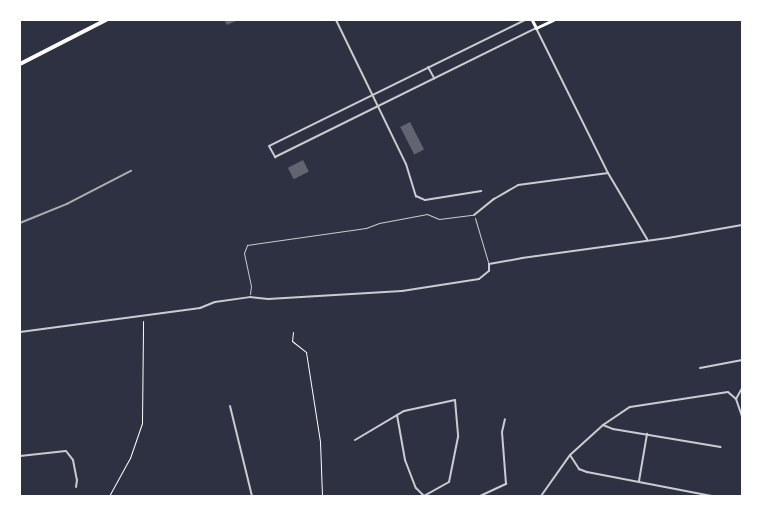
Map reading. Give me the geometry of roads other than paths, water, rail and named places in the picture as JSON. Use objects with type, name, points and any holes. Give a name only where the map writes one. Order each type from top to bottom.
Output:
[{"type":"highway","points":[[20,64],[106,20]]},
{"type":"main road","points":[[532,20],[536,28],[553,20]]},
{"type":"street","points":[[336,20],[406,164],[416,196],[425,200],[481,192]]},
{"type":"street","points":[[525,20],[372,93],[269,146],[275,157],[536,28],[608,172],[647,239]]},
{"type":"street","points":[[428,67],[434,78]]},
{"type":"street","points":[[474,215],[494,199],[518,185],[608,172]]},
{"type":"street","points":[[20,332],[143,316],[250,297],[268,299],[402,291],[479,279],[489,271],[489,264],[742,225]]},
{"type":"street","points":[[700,368],[742,360]]},
{"type":"street","points":[[736,399],[742,388]]},
{"type":"street","points":[[541,496],[570,455],[603,425],[630,407],[728,392],[736,399],[742,416]]},
{"type":"street","points":[[355,440],[397,415],[404,411],[455,400],[458,437],[449,482],[424,496],[416,488],[405,460],[397,415]]},
{"type":"street","points":[[230,406],[252,496]]},
{"type":"street","points":[[480,496],[506,484],[502,432],[505,418]]},
{"type":"street","points":[[603,425],[720,447]]},
{"type":"street","points":[[639,481],[647,434]]},
{"type":"street","points":[[20,456],[66,451],[73,460],[76,487]]},
{"type":"street","points":[[570,455],[579,469],[587,472],[712,496]]},
{"type":"lane","points":[[250,297],[251,286],[244,253],[247,245],[366,228],[379,223],[427,214],[439,219],[474,215],[484,258],[489,264]]},
{"type":"railway","points":[[20,223],[67,204],[131,171]]}]
